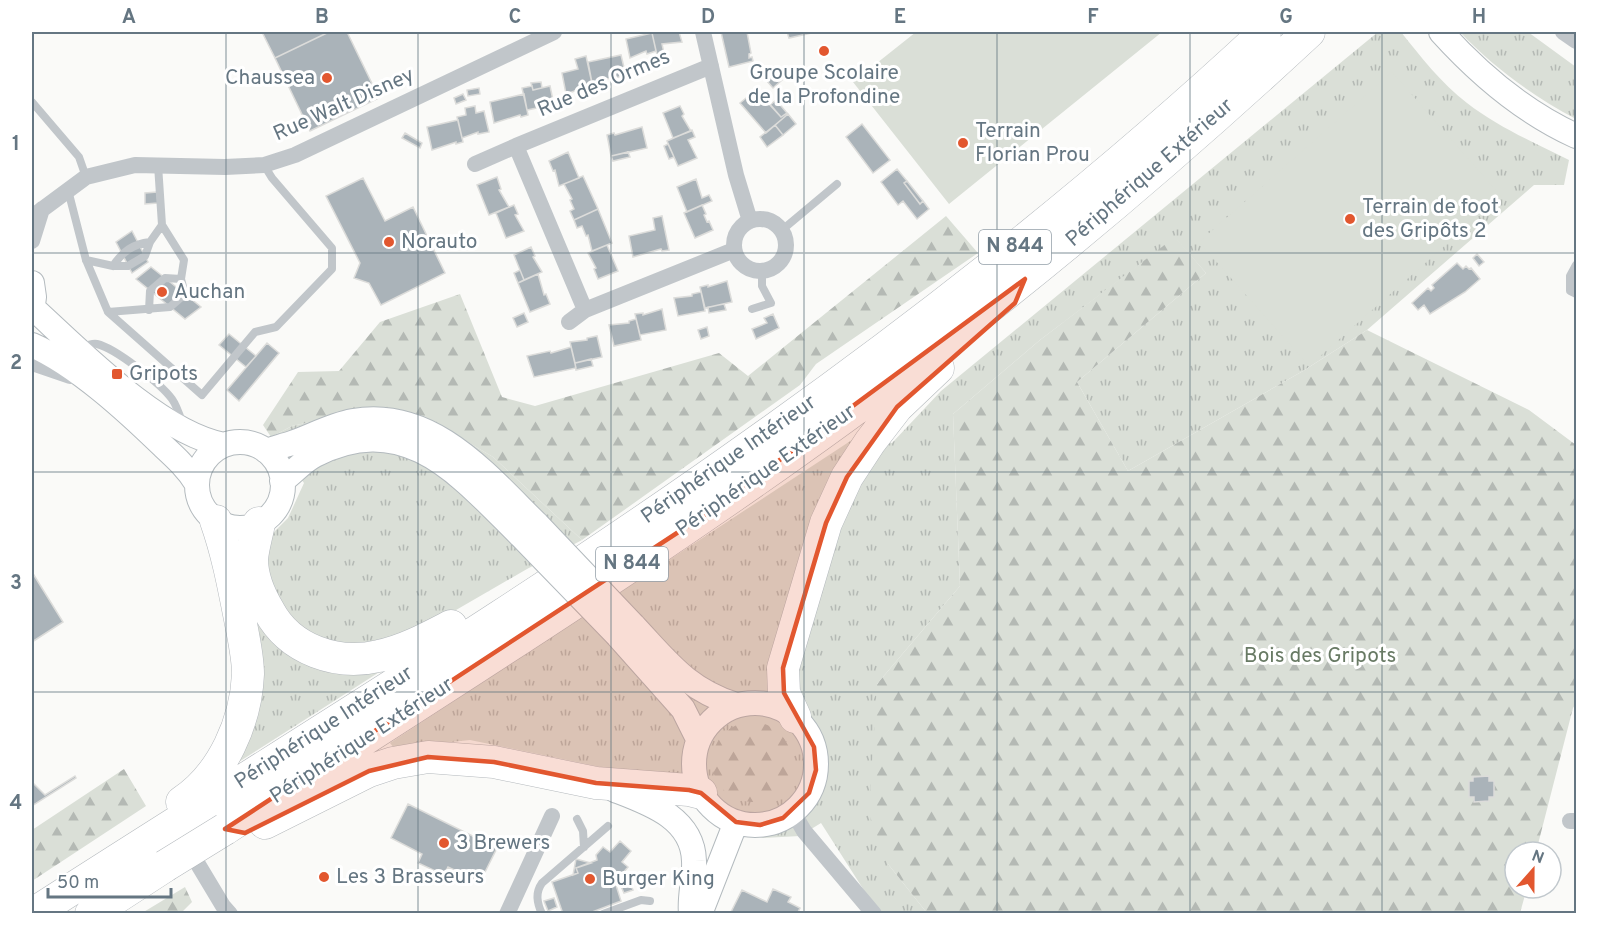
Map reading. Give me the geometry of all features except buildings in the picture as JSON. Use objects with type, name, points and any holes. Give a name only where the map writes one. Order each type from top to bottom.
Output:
[{"type":"highway","name":"Périphérique Intérieur","points":[[192,804],[508,610],[733,459],[897,339],[1070,201],[1198,92],[1264,32]]},
{"type":"highway","name":"Périphérique Extérieur","points":[[91,914],[547,621],[709,512],[896,379],[1024,279],[1182,147],[1309,32]]},
{"type":"highway","points":[[795,717],[784,693],[783,668],[826,524],[847,477],[897,407],[933,373],[1016,303],[1024,279]]},
{"type":"highway","points":[[33,914],[83,882],[144,834],[192,804],[222,758],[238,726],[248,671],[227,554],[216,521]]},
{"type":"highway","points":[[259,523],[252,560],[256,582],[265,604],[272,618],[293,640],[324,655],[343,658],[379,657],[435,634],[482,610],[508,610]]},
{"type":"highway","points":[[225,829],[245,833],[369,771],[393,763],[428,757],[494,762],[596,783],[689,790],[701,793]]},
{"type":"main road","points":[[1441,32],[1469,62],[1502,91],[1576,136]]},
{"type":"main road","points":[[32,283],[34,297],[32,310],[78,349],[165,421],[198,437],[224,445]]},
{"type":"main road","points":[[32,345],[64,363],[143,426],[190,472],[197,484]]},
{"type":"main road","points":[[266,451],[332,426],[352,421],[374,420],[414,426],[441,438],[476,464],[529,530],[625,630],[686,680],[718,699],[736,705]]},
{"type":"main road","points":[[282,481],[312,456],[340,445],[369,440],[395,442],[421,450],[443,463],[529,530]]},
{"type":"main road","points":[[246,442],[266,451],[277,464],[282,481],[282,494],[277,506],[259,523],[248,527],[237,527],[216,521],[200,501],[197,484],[199,471],[213,451],[224,445],[246,442]]},
{"type":"main road","points":[[625,630],[683,709],[698,739]]},
{"type":"main road","points":[[748,703],[773,705],[795,717],[803,725],[814,747],[816,770],[809,793],[793,812],[766,824],[748,825],[736,822],[716,811],[701,793],[693,766],[698,739],[713,718],[736,705],[748,703]]},
{"type":"main road","points":[[596,783],[663,810],[679,824],[688,840],[694,859],[691,914]]},
{"type":"main road","points":[[700,914],[736,822]]},
{"type":"street","name":"Rue Walt Disney","points":[[32,241],[37,212],[86,177],[135,165],[225,167],[264,165],[295,155],[554,32]]},
{"type":"street","points":[[703,32],[736,175],[750,220]]},
{"type":"street","points":[[1563,32],[1576,41]]},
{"type":"street","name":"Rue des Ormes","points":[[475,164],[701,68],[711,66]]},
{"type":"street","points":[[516,146],[585,310]]},
{"type":"street","points":[[761,219],[774,223],[782,230],[787,249],[780,263],[769,271],[762,272],[753,271],[739,262],[734,250],[734,238],[741,226],[750,220],[761,219]]},
{"type":"street","points":[[569,322],[585,310],[734,250]]},
{"type":"street","points":[[32,363],[93,385]]},
{"type":"street","points":[[793,812],[804,831],[874,914]]},
{"type":"street","points":[[507,914],[552,816]]},
{"type":"street","points":[[184,841],[222,911]]},
{"type":"lane","points":[[32,102],[80,158],[86,177]]},
{"type":"lane","points":[[108,312],[170,307],[185,294],[181,279],[184,260],[162,225],[158,165]]},
{"type":"lane","points":[[68,189],[86,260],[108,312],[202,395],[255,332],[276,327],[332,269],[332,248],[272,178],[264,165]]},
{"type":"lane","points":[[782,230],[837,184]]},
{"type":"lane","points":[[86,260],[113,266],[128,266],[145,256],[150,242],[162,225]]},
{"type":"lane","points":[[113,266],[122,253],[138,243],[150,242]]},
{"type":"lane","points":[[1576,265],[1570,276],[1570,291],[1576,294]]},
{"type":"lane","points":[[752,309],[771,303],[762,286],[762,272]]},
{"type":"lane","points":[[149,310],[150,291],[165,278],[181,279]]},
{"type":"lane","points":[[577,819],[583,831],[584,847]]},
{"type":"lane","points":[[542,914],[537,890],[542,883],[608,826]]},
{"type":"lane","points":[[603,914],[641,900],[650,901]]},
{"type":"highlighted area","points":[[1025,279],[1015,303],[897,407],[847,477],[826,523],[783,668],[784,693],[814,747],[816,770],[809,793],[783,818],[760,825],[736,822],[701,793],[689,790],[596,783],[494,762],[428,757],[369,771],[245,833],[225,829],[709,512]]},
{"type":"green space","name":"Terrain Florian Prou","points":[[916,32],[1162,32],[949,204],[853,82]]},
{"type":"green space","points":[[1378,32],[1401,32],[1440,78],[1467,103],[1504,127],[1569,160],[1564,185],[1534,185],[1367,330],[1303,371],[1128,471],[1077,382],[1206,273],[1175,238],[1040,340],[953,414],[960,586],[877,684],[888,864],[927,913],[883,913],[867,895],[821,823],[800,836],[763,838],[706,816],[688,798],[649,777],[470,740],[394,748],[390,743],[858,436],[892,443],[941,391]]},
{"type":"green space","points":[[1460,32],[1528,32],[1576,67],[1576,119],[1515,80],[1486,58]]},
{"type":"green space","name":"Terrain de foot des Gripôts 2","points":[[1392,72],[1501,196],[1309,366],[1199,242]]},
{"type":"green space","points":[[946,216],[978,253],[816,364],[800,385],[582,540],[493,457],[424,416],[365,410],[292,426],[271,437],[263,425],[298,372],[339,371],[380,322],[460,294],[502,397],[535,406],[719,353],[748,376]]},
{"type":"green space","name":"Bois des Gripots","points":[[1175,237],[1206,273],[1077,382],[1128,471],[1303,371],[1367,330],[1529,410],[1576,445],[1576,703],[1539,840],[1503,840],[1503,900],[1524,900],[1520,913],[927,913],[888,864],[869,814],[877,684],[960,586],[953,414],[1040,340]]},
{"type":"green space","points":[[365,410],[424,416],[493,457],[582,540],[406,639],[381,671],[234,765],[241,674],[212,533],[268,538],[288,518],[304,483],[271,437],[292,426]]},
{"type":"green space","points":[[752,722],[767,725],[780,734],[789,747],[792,762],[789,777],[780,790],[767,799],[752,802],[737,799],[724,790],[715,777],[712,762],[715,747],[724,734],[737,725]]},
{"type":"green space","points":[[124,769],[146,806],[32,881],[32,830]]},
{"type":"green space","points":[[185,887],[192,902],[181,913],[142,913]]},
{"type":"place","name":"Groupe Scolaire de la Profondine","points":[[824,51]]},
{"type":"place","name":"Chaussea","points":[[327,78]]},
{"type":"place","name":"Terrain Florian Prou","points":[[963,143]]},
{"type":"place","name":"Terrain de foot des Gripôts 2","points":[[1350,219]]},
{"type":"place","name":"Norauto","points":[[389,242]]},
{"type":"place","name":"Auchan","points":[[162,292]]},
{"type":"place","name":"Gripots","points":[[117,374]]},
{"type":"place","name":"3 Brewers","points":[[444,843]]},
{"type":"place","name":"Les 3 Brasseurs","points":[[324,877]]},
{"type":"place","name":"Burger King","points":[[590,879]]}]
